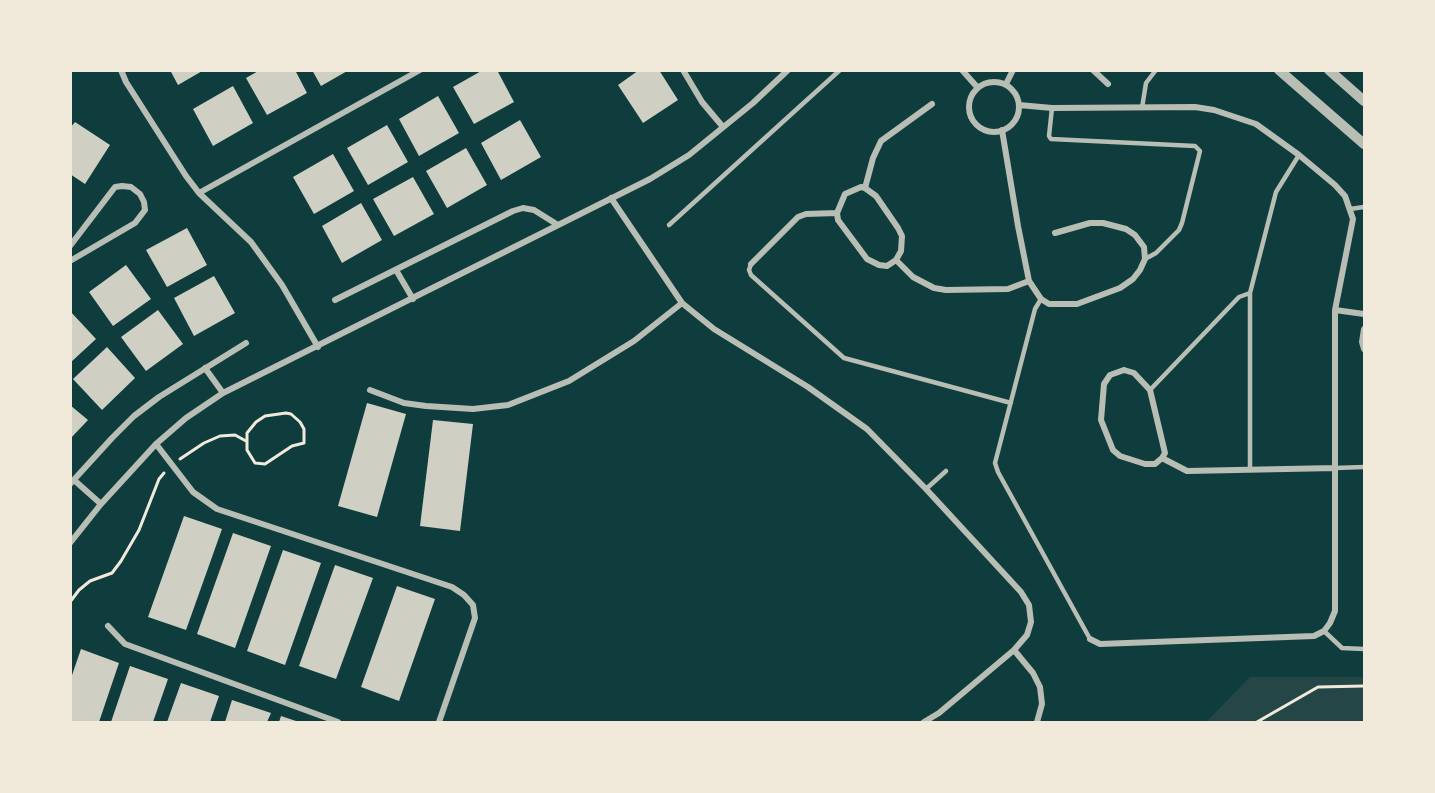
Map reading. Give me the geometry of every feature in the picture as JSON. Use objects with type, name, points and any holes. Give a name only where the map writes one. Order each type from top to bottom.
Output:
[{"type":"street","points":[[121,70],[126,82],[186,177],[199,193],[250,242],[282,285],[318,347]]},
{"type":"street","points":[[199,193],[420,70]]},
{"type":"street","points":[[683,70],[702,102],[723,127]]},
{"type":"street","points":[[70,543],[101,504],[156,444],[186,418],[223,393],[650,179],[689,155],[753,103],[788,70]]},
{"type":"street","points":[[962,70],[978,88]]},
{"type":"street","points":[[1006,84],[1013,70]]},
{"type":"street","points":[[1093,70],[1108,84]]},
{"type":"street","points":[[1279,70],[1365,144]]},
{"type":"street","points":[[1329,70],[1365,101]]},
{"type":"street","points":[[990,82],[1006,84],[1017,97],[1019,105],[1015,121],[1002,130],[986,130],[974,121],[969,105],[978,88],[990,82]]},
{"type":"street","points":[[865,188],[873,158],[881,141],[932,104]]},
{"type":"street","points":[[1019,105],[1052,108],[1196,107],[1214,110],[1256,124],[1335,185],[1345,196],[1353,219],[1335,310],[1335,611],[1324,631],[1314,636],[1100,644],[1090,639]]},
{"type":"street","points":[[1002,130],[1029,281],[1041,299],[1049,304],[1077,304],[1120,288],[1133,279],[1145,259],[1144,247],[1135,235],[1126,229],[1103,223],[1090,223],[1055,233]]},
{"type":"street","points":[[70,246],[115,187],[131,187],[140,194],[145,210],[135,224],[70,261]]},
{"type":"street","points":[[865,188],[876,196],[898,228],[902,243],[896,260],[887,266],[871,262],[838,220],[837,213],[845,194],[865,188]]},
{"type":"street","points":[[611,198],[682,303],[714,329],[808,387],[867,429],[1021,592],[1029,605],[1031,622],[1027,635],[1014,650],[924,723]]},
{"type":"street","points":[[335,300],[513,211],[523,208],[534,210],[558,225]]},
{"type":"street","points":[[751,264],[798,217],[806,214],[837,213]]},
{"type":"street","points":[[896,260],[913,277],[934,288],[946,290],[1008,289],[1029,281]]},
{"type":"street","points":[[396,270],[413,299]]},
{"type":"street","points":[[370,390],[404,403],[426,406],[473,409],[508,405],[568,381],[634,341],[682,303]]},
{"type":"street","points":[[1335,310],[1365,314]]},
{"type":"street","points":[[1365,329],[1362,342],[1365,350]]},
{"type":"street","points":[[101,504],[72,482],[134,416],[159,397],[246,343]]},
{"type":"street","points":[[205,368],[223,393]]},
{"type":"street","points":[[1124,370],[1134,373],[1150,390],[1165,453],[1162,458],[1155,464],[1145,464],[1120,456],[1113,450],[1101,420],[1104,384],[1110,375],[1124,370]]},
{"type":"street","points":[[156,444],[193,492],[217,509],[452,587],[464,594],[473,605],[475,618],[439,723]]},
{"type":"street","points":[[1162,458],[1187,471],[1335,468]]},
{"type":"street","points":[[108,626],[125,644],[338,723]]},
{"type":"street","points":[[1014,650],[1040,687],[1042,704],[1038,723]]},
{"type":"lane","points":[[669,225],[840,70]]},
{"type":"lane","points":[[1142,108],[1146,83],[1156,70]]},
{"type":"lane","points":[[1052,108],[1049,136],[1051,139],[1195,146],[1198,148],[1200,152],[1179,230],[1156,253],[1145,259]]},
{"type":"lane","points":[[1250,470],[1250,293],[1276,192],[1299,155]]},
{"type":"lane","points":[[1350,208],[1365,207]]},
{"type":"lane","points":[[751,264],[749,270],[752,275],[844,358],[1011,403]]},
{"type":"lane","points":[[1150,390],[1239,297],[1250,293]]},
{"type":"lane","points":[[1041,299],[1035,309],[995,463],[1090,639]]},
{"type":"lane","points":[[1335,468],[1365,467]]},
{"type":"lane","points":[[926,489],[946,471]]},
{"type":"lane","points":[[1324,631],[1342,648],[1365,649]]},
{"type":"path","points":[[291,414],[297,418],[304,429],[304,443],[292,446],[265,464],[255,463],[247,450],[246,441],[247,433],[256,422],[271,415],[291,414]]},
{"type":"path","points":[[70,602],[79,590],[90,582],[112,573],[121,561],[139,530],[159,479],[171,465],[204,443],[220,436],[235,435],[246,441]]},
{"type":"path","points":[[1257,723],[1318,687],[1365,686]]},
{"type":"shaded area","points":[[1250,677],[1364,677],[1364,722],[1206,722]]},
{"type":"building","points":[[170,70],[204,70],[178,85]]},
{"type":"building","points":[[260,70],[295,70],[307,93],[267,115],[246,78]]},
{"type":"building","points":[[312,70],[349,70],[321,86]]},
{"type":"building","points":[[483,70],[497,70],[514,102],[474,124],[453,87]]},
{"type":"building","points":[[639,70],[659,70],[678,100],[643,123],[618,85]]},
{"type":"building","points":[[233,86],[253,123],[213,146],[193,109]]},
{"type":"building","points":[[438,96],[459,133],[419,156],[399,119]]},
{"type":"building","points":[[520,120],[541,157],[501,180],[481,143]]},
{"type":"building","points":[[75,122],[110,145],[85,184],[70,174],[70,128]]},
{"type":"building","points":[[387,125],[408,162],[368,185],[347,148]]},
{"type":"building","points":[[466,148],[487,185],[447,208],[426,171]]},
{"type":"building","points":[[333,154],[354,191],[314,214],[293,177]]},
{"type":"building","points":[[413,177],[434,214],[394,236],[373,199]]},
{"type":"building","points":[[361,203],[382,240],[342,263],[322,226]]},
{"type":"building","points":[[187,228],[207,265],[167,287],[146,250]]},
{"type":"building","points":[[126,265],[151,299],[113,326],[89,292]]},
{"type":"building","points":[[214,276],[235,313],[194,336],[174,298]]},
{"type":"building","points":[[158,310],[183,344],[146,371],[121,337]]},
{"type":"building","points":[[70,311],[96,339],[70,363]]},
{"type":"building","points":[[107,347],[135,378],[102,410],[73,379]]},
{"type":"building","points":[[367,403],[406,414],[377,517],[338,506]]},
{"type":"building","points":[[70,405],[88,420],[70,439]]},
{"type":"building","points":[[433,420],[473,424],[460,531],[420,526]]},
{"type":"building","points":[[184,516],[222,529],[186,630],[148,617]]},
{"type":"building","points":[[233,533],[271,546],[235,648],[197,634]]},
{"type":"building","points":[[283,550],[321,563],[285,665],[247,651]]},
{"type":"building","points":[[335,565],[373,578],[336,679],[299,666]]},
{"type":"building","points":[[397,586],[435,599],[399,701],[361,687]]},
{"type":"building","points":[[81,649],[119,663],[99,722],[70,722],[70,681]]},
{"type":"building","points":[[130,666],[168,679],[153,722],[111,722]]},
{"type":"building","points":[[181,683],[219,696],[210,722],[167,722]]},
{"type":"building","points":[[232,700],[271,713],[267,722],[225,722]]},
{"type":"building","points":[[281,716],[299,722],[279,722]]}]
